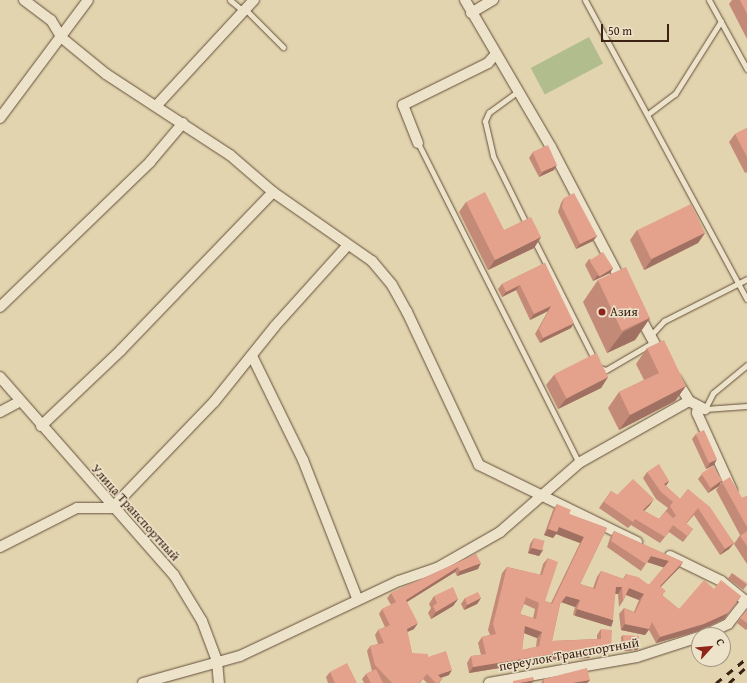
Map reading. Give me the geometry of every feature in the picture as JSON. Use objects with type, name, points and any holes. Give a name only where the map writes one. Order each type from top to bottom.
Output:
[{"type":"street","points":[[24,0],[50,20],[62,38],[106,74],[157,105],[230,155],[273,192],[347,246],[372,261],[392,285],[479,464],[650,548]]},
{"type":"street","points":[[0,118],[62,38],[88,0]]},
{"type":"street","points":[[157,105],[254,0]]},
{"type":"street","points":[[464,0],[494,56],[517,92],[628,294]]},
{"type":"street","points":[[471,13],[494,0]]},
{"type":"street","points":[[418,143],[403,105],[488,63],[494,56]]},
{"type":"street","points":[[0,307],[150,162],[183,123]]},
{"type":"street","points":[[41,426],[121,350],[273,192]]},
{"type":"street","points":[[0,547],[77,508],[112,508],[214,402],[347,246]]},
{"type":"street","points":[[635,308],[652,338],[697,405],[697,413],[737,500]]},
{"type":"street","points":[[252,356],[303,460],[358,600]]},
{"type":"street","name":"Улица Транспортный","points":[[0,377],[19,402],[112,508],[174,575],[202,621],[218,661],[219,683]]},
{"type":"street","points":[[0,412],[19,402]]},
{"type":"street","points":[[143,683],[270,644],[358,600],[437,568],[500,532],[541,494],[579,462],[697,405]]},
{"type":"street","points":[[662,553],[721,581],[746,601],[728,624],[721,627]]},
{"type":"street","name":"переулок Транспортный","points":[[489,683],[637,657],[691,640]]},
{"type":"lane","points":[[230,0],[244,10],[283,47]]},
{"type":"lane","points":[[585,0],[740,283],[747,299]]},
{"type":"lane","points":[[709,0],[747,69]]},
{"type":"lane","points":[[648,114],[675,94],[721,21]]},
{"type":"lane","points":[[517,92],[489,112],[485,121],[493,156],[597,366],[606,370],[652,338],[664,321],[747,279]]},
{"type":"lane","points":[[418,143],[579,462]]},
{"type":"lane","points":[[697,405],[747,365]]},
{"type":"lane","points":[[697,405],[746,408]]},
{"type":"green space","points":[[589,37],[603,63],[545,94],[531,68]]},
{"type":"building","points":[[740,0],[747,0],[747,14]]},
{"type":"building","points":[[747,128],[747,157],[735,134]]},
{"type":"building","points":[[548,145],[557,165],[541,172],[532,152]]},
{"type":"building","points":[[485,192],[504,230],[531,217],[541,237],[495,260],[466,202]]},
{"type":"building","points":[[574,193],[597,236],[580,244],[562,207],[564,198]]},
{"type":"building","points":[[691,204],[705,233],[651,259],[637,230]]},
{"type":"building","points":[[603,252],[613,268],[599,277],[589,260]]},
{"type":"building","points":[[545,263],[574,323],[543,338],[539,329],[551,306],[534,314],[520,285],[506,292],[502,284]]},
{"type":"building","points":[[626,267],[650,318],[622,331],[598,280]]},
{"type":"building","points":[[664,340],[686,386],[630,415],[619,392],[659,373],[647,348]]},
{"type":"building","points":[[596,353],[608,377],[566,398],[554,374]]},
{"type":"building","points":[[704,430],[717,459],[709,463],[696,434]]},
{"type":"building","points":[[659,464],[669,481],[664,484],[680,499],[688,489],[710,507],[734,543],[725,549],[698,508],[686,523],[693,529],[687,536],[673,525],[665,537],[635,519],[633,522],[604,502],[611,491],[617,495],[633,479],[654,499],[643,510],[659,519],[666,511],[673,518],[676,516],[670,506],[673,502],[661,492],[647,472]]},
{"type":"building","points":[[713,466],[722,480],[711,488],[701,474]]},
{"type":"building","points":[[730,477],[742,498],[747,496],[747,527],[722,482]]},
{"type":"building","points":[[557,504],[571,510],[569,514],[607,528],[580,584],[595,589],[601,571],[624,579],[626,574],[638,577],[649,585],[669,561],[651,556],[646,564],[611,541],[614,531],[683,562],[660,586],[666,591],[662,595],[679,609],[704,580],[714,589],[721,580],[741,596],[728,613],[704,624],[660,637],[652,622],[649,629],[625,624],[624,608],[635,613],[644,594],[629,588],[623,601],[622,587],[616,587],[613,620],[577,609],[580,600],[566,596],[560,604],[552,641],[601,639],[601,629],[612,630],[611,648],[593,647],[593,652],[552,654],[473,667],[471,656],[486,654],[482,637],[496,634],[493,624],[507,567],[542,575],[548,558],[558,562],[545,601],[552,604],[584,537],[559,527],[557,532],[548,529]],"holes":[[[526,597],[539,603],[536,619],[520,614]],[[525,626],[542,632],[539,646],[522,650]]]},
{"type":"building","points":[[747,531],[747,546],[740,536]]},
{"type":"building","points":[[534,538],[545,541],[542,551],[531,548]]},
{"type":"building","points":[[476,554],[481,563],[460,571],[458,567],[406,600],[418,623],[407,629],[412,653],[428,654],[428,657],[446,651],[452,670],[438,675],[442,679],[438,683],[436,683],[427,674],[419,683],[392,683],[375,665],[370,646],[384,643],[378,630],[390,625],[382,609],[396,602],[391,593]]},
{"type":"building","points":[[732,573],[747,583],[747,585]]},
{"type":"building","points":[[453,587],[458,599],[436,612],[433,606],[437,603],[434,596]]},
{"type":"building","points":[[478,592],[481,598],[467,605],[465,598]]},
{"type":"building","points":[[747,610],[747,623],[740,618]]},
{"type":"building","points":[[623,635],[639,636],[639,647],[624,648]]},
{"type":"building","points":[[347,663],[357,683],[335,683],[330,672]]},
{"type":"building","points":[[587,668],[590,680],[572,683],[544,683],[544,679]]},
{"type":"building","points":[[376,669],[383,683],[371,683],[366,674]]},
{"type":"building","points":[[533,677],[534,680],[513,683],[513,681]]},
{"type":"railway","points":[[716,683],[747,658]]},
{"type":"railway","points":[[729,683],[747,666]]},
{"type":"place","name":"Азия","points":[[602,312]]}]
